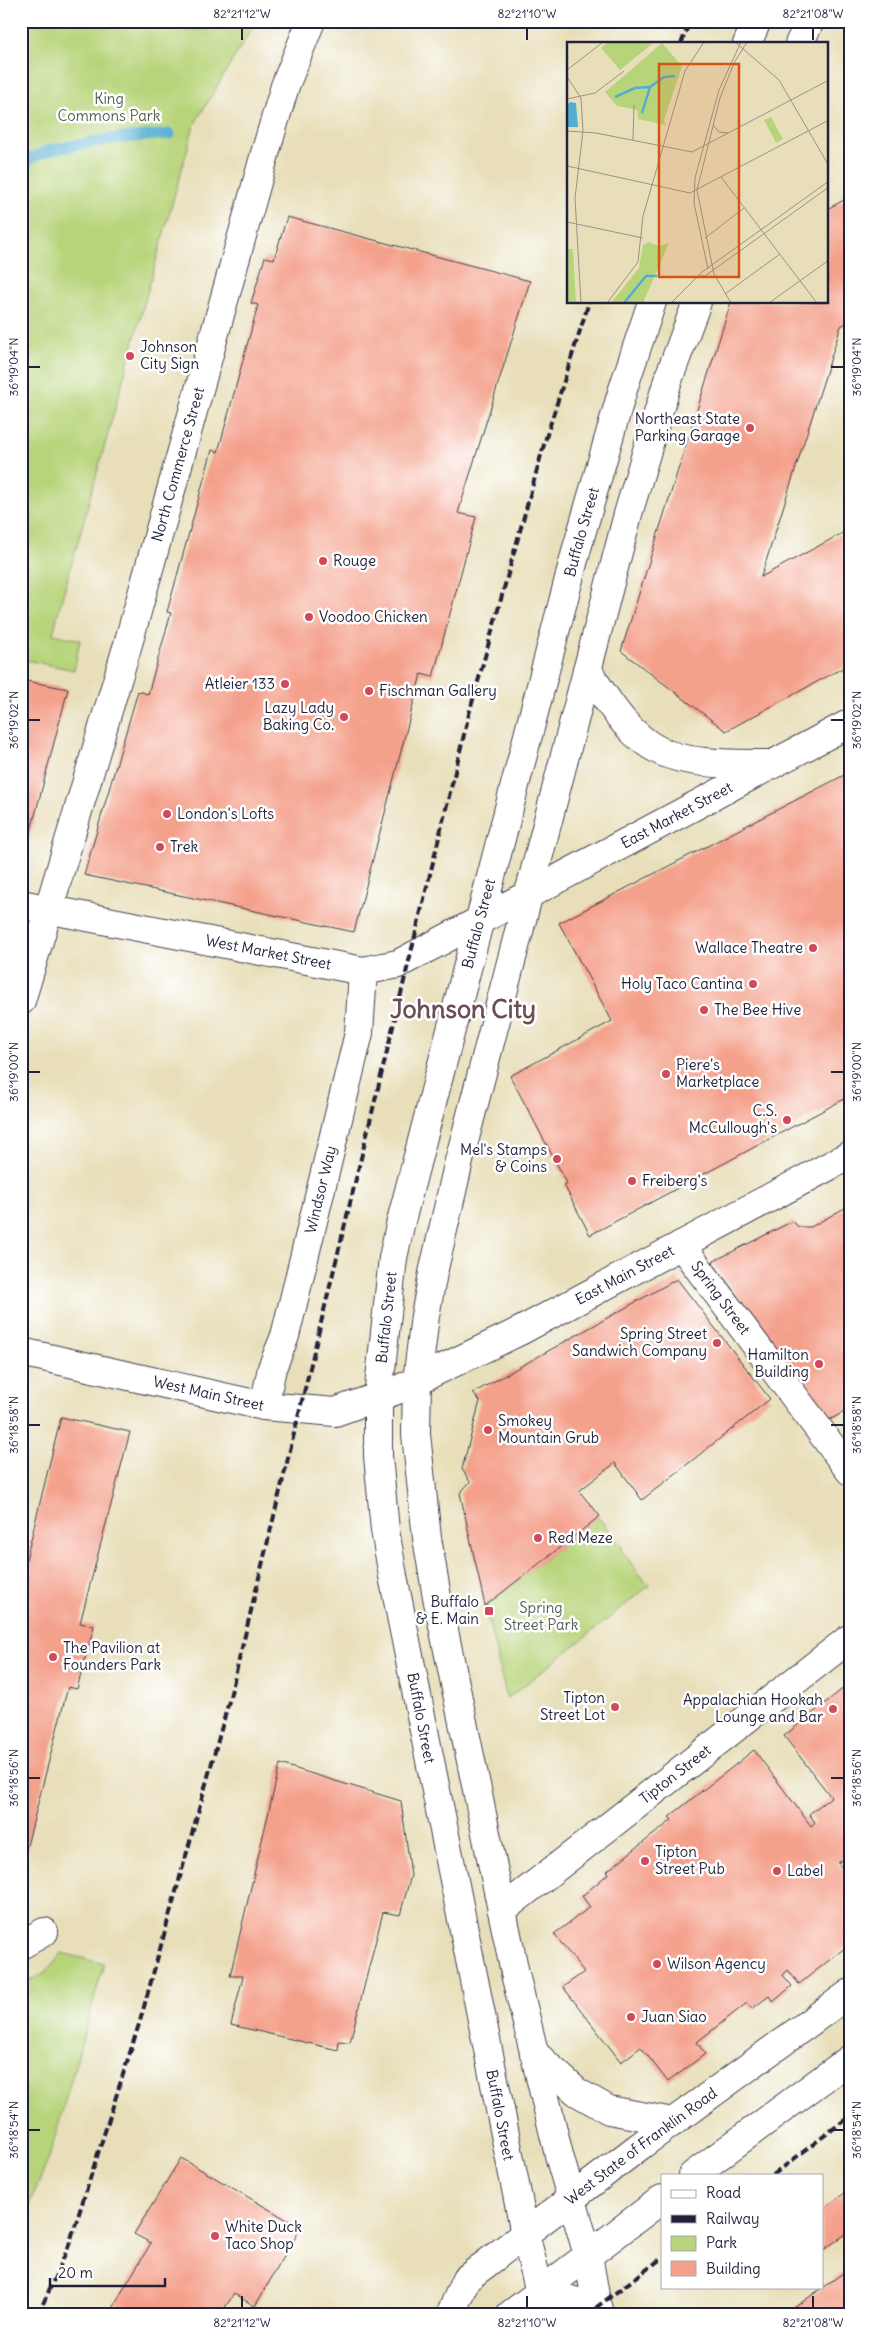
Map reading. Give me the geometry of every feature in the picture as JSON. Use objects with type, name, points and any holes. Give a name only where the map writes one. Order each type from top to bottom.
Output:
[{"type":"street","points":[[748,42],[757,21]]},
{"type":"street","points":[[800,42],[810,21]]},
{"type":"street","name":"North Commerce Street","points":[[21,1001],[130,635],[271,132],[308,22]]},
{"type":"street","name":"Buffalo Street","points":[[651,304],[623,389],[577,548],[394,1250],[397,1389],[416,1434],[429,1552],[502,1910],[534,2053],[571,2199],[588,2256],[598,2311],[540,2292],[525,2234],[390,1558],[378,1456],[397,1389],[425,1316],[441,1237],[628,514],[668,380],[695,304]]},
{"type":"street","points":[[587,669],[623,723],[652,748],[679,759],[705,764],[772,764]]},
{"type":"street","name":"East Market Street","points":[[504,908],[850,722]]},
{"type":"street","name":"West Market Street","points":[[21,904],[363,971],[398,964],[504,908]]},
{"type":"street","name":"Windsor Way","points":[[264,1406],[272,1368],[285,1336],[359,1033],[363,971]]},
{"type":"street","name":"East Main Street","points":[[397,1389],[520,1331],[850,1155]]},
{"type":"street","name":"Spring Street","points":[[681,1245],[850,1471]]},
{"type":"street","name":"West Main Street","points":[[21,1352],[264,1406],[335,1412],[397,1389]]},
{"type":"street","name":"Tipton Street","points":[[502,1910],[850,1638]]},
{"type":"street","name":"West State of Franklin Road","points":[[450,2315],[466,2279],[673,2122],[850,1993]]},
{"type":"street","points":[[534,2053],[577,2092],[609,2110],[673,2122]]},
{"type":"street","points":[[694,2174],[850,2058]]},
{"type":"street","points":[[510,2315],[661,2200]]},
{"type":"green space","name":"King Commons Park","points":[[21,21],[248,21],[253,26],[194,125],[58,613],[53,634],[80,640],[74,670],[21,659]]},
{"type":"green space","name":"Spring Street Park","points":[[598,1517],[623,1548],[621,1550],[649,1586],[507,1699],[485,1606]]},
{"type":"green space","points":[[62,1953],[104,1964],[49,2158],[21,2224],[21,1986],[45,1972]]},
{"type":"building","name":"Northeast State Parking Garage","points":[[850,197],[850,321],[841,326],[761,577],[850,529],[850,664],[726,731],[621,651],[730,304],[828,304],[828,208]]},
{"type":"building","points":[[287,217],[530,281],[458,513],[476,517],[433,677],[421,674],[354,932],[84,875],[138,691],[148,694],[171,613],[167,612],[212,450],[218,452],[258,305],[251,303],[265,257],[274,259]]},
{"type":"building","points":[[21,680],[68,689],[27,846],[21,848]]},
{"type":"building","points":[[850,772],[850,1096],[590,1235],[564,1185],[567,1183],[510,1076],[612,1021],[559,923]]},
{"type":"building","name":"Hamilton Building","points":[[850,1205],[850,1409],[829,1420],[712,1262],[793,1221],[798,1227],[811,1227]]},
{"type":"building","points":[[677,1279],[770,1399],[642,1500],[615,1463],[579,1491],[600,1516],[485,1606],[460,1493],[470,1482],[462,1469],[480,1401],[473,1393]]},
{"type":"building","name":"The Pavilion at Founders Park","points":[[61,1417],[130,1432],[80,1623],[94,1626],[77,1689],[68,1687],[22,1865],[21,1580]]},
{"type":"building","points":[[850,1683],[850,1854],[838,1863],[850,1878],[850,1944],[799,1984],[788,1970],[783,1975],[792,1986],[773,2002],[769,1996],[752,2009],[747,2003],[697,2042],[705,2054],[668,2082],[641,2047],[621,2062],[563,1987],[584,1972],[554,1934],[590,1907],[582,1896],[609,1873],[607,1871],[672,1820],[669,1817],[754,1750],[811,1826],[815,1822],[809,1814],[831,1797],[784,1736]]},
{"type":"building","points":[[280,1764],[401,1801],[411,1875],[400,1915],[383,1912],[350,2042],[339,2041],[338,2050],[231,2025],[243,1976],[230,1976]]},
{"type":"building","points":[[181,2158],[301,2228],[255,2306],[234,2294],[220,2315],[108,2315],[151,2243],[134,2234]]},
{"type":"building","points":[[850,2189],[850,2231],[824,2250],[824,2208]]},
{"type":"building","points":[[850,2268],[850,2315],[784,2315],[824,2288]]},
{"type":"waterway","points":[[21,163],[49,150],[110,139],[170,134]]},
{"type":"railway","points":[[682,42],[690,21]]},
{"type":"railway","points":[[38,2315],[68,2248],[140,2021],[229,1701],[469,714],[545,441],[588,304]]},
{"type":"railway","points":[[774,2174],[850,2116]]},
{"type":"railway","points":[[586,2315],[661,2259]]},
{"type":"place","name":"Johnson City Sign","points":[[130,356]]},
{"type":"place","name":"Northeast State Parking Garage","points":[[750,428]]},
{"type":"place","name":"Rouge","points":[[323,561]]},
{"type":"place","name":"Voodoo Chicken","points":[[309,617]]},
{"type":"place","name":"Atleier 133","points":[[285,684]]},
{"type":"place","name":"Fischman Gallery","points":[[369,691]]},
{"type":"place","name":"Lazy Lady Baking Co.","points":[[344,717]]},
{"type":"place","name":"London's Lofts","points":[[167,814]]},
{"type":"place","name":"Trek","points":[[160,847]]},
{"type":"place","name":"Wallace Theatre","points":[[813,948]]},
{"type":"place","name":"Holy Taco Cantina","points":[[753,984]]},
{"type":"place","name":"The Bee Hive","points":[[704,1010]]},
{"type":"place","name":"Piere's Marketplace","points":[[666,1074]]},
{"type":"place","name":"C.S. McCullough's","points":[[787,1120]]},
{"type":"place","name":"Mel's Stamps & Coins","points":[[557,1159]]},
{"type":"place","name":"Freiberg's","points":[[632,1181]]},
{"type":"place","name":"Spring Street Sandwich Company","points":[[717,1343]]},
{"type":"place","name":"Hamilton Building","points":[[819,1364]]},
{"type":"place","name":"Smokey Mountain Grub","points":[[488,1430]]},
{"type":"place","name":"Red Meze","points":[[538,1538]]},
{"type":"place","name":"Buffalo & E. Main","points":[[489,1611]]},
{"type":"place","name":"The Pavilion at Founders Park","points":[[53,1657]]},
{"type":"place","name":"Tipton Street Lot","points":[[615,1707]]},
{"type":"place","name":"Appalachian Hookah Lounge and Bar","points":[[833,1709]]},
{"type":"place","name":"Tipton Street Pub","points":[[645,1861]]},
{"type":"place","name":"Label","points":[[777,1871]]},
{"type":"place","name":"Wilson Agency","points":[[657,1964]]},
{"type":"place","name":"Juan Siao","points":[[631,2017]]},
{"type":"place","name":"White Duck Taco Shop","points":[[215,2236]]},
{"type":"district","name":"Johnson City","points":[[463,1009]]}]
